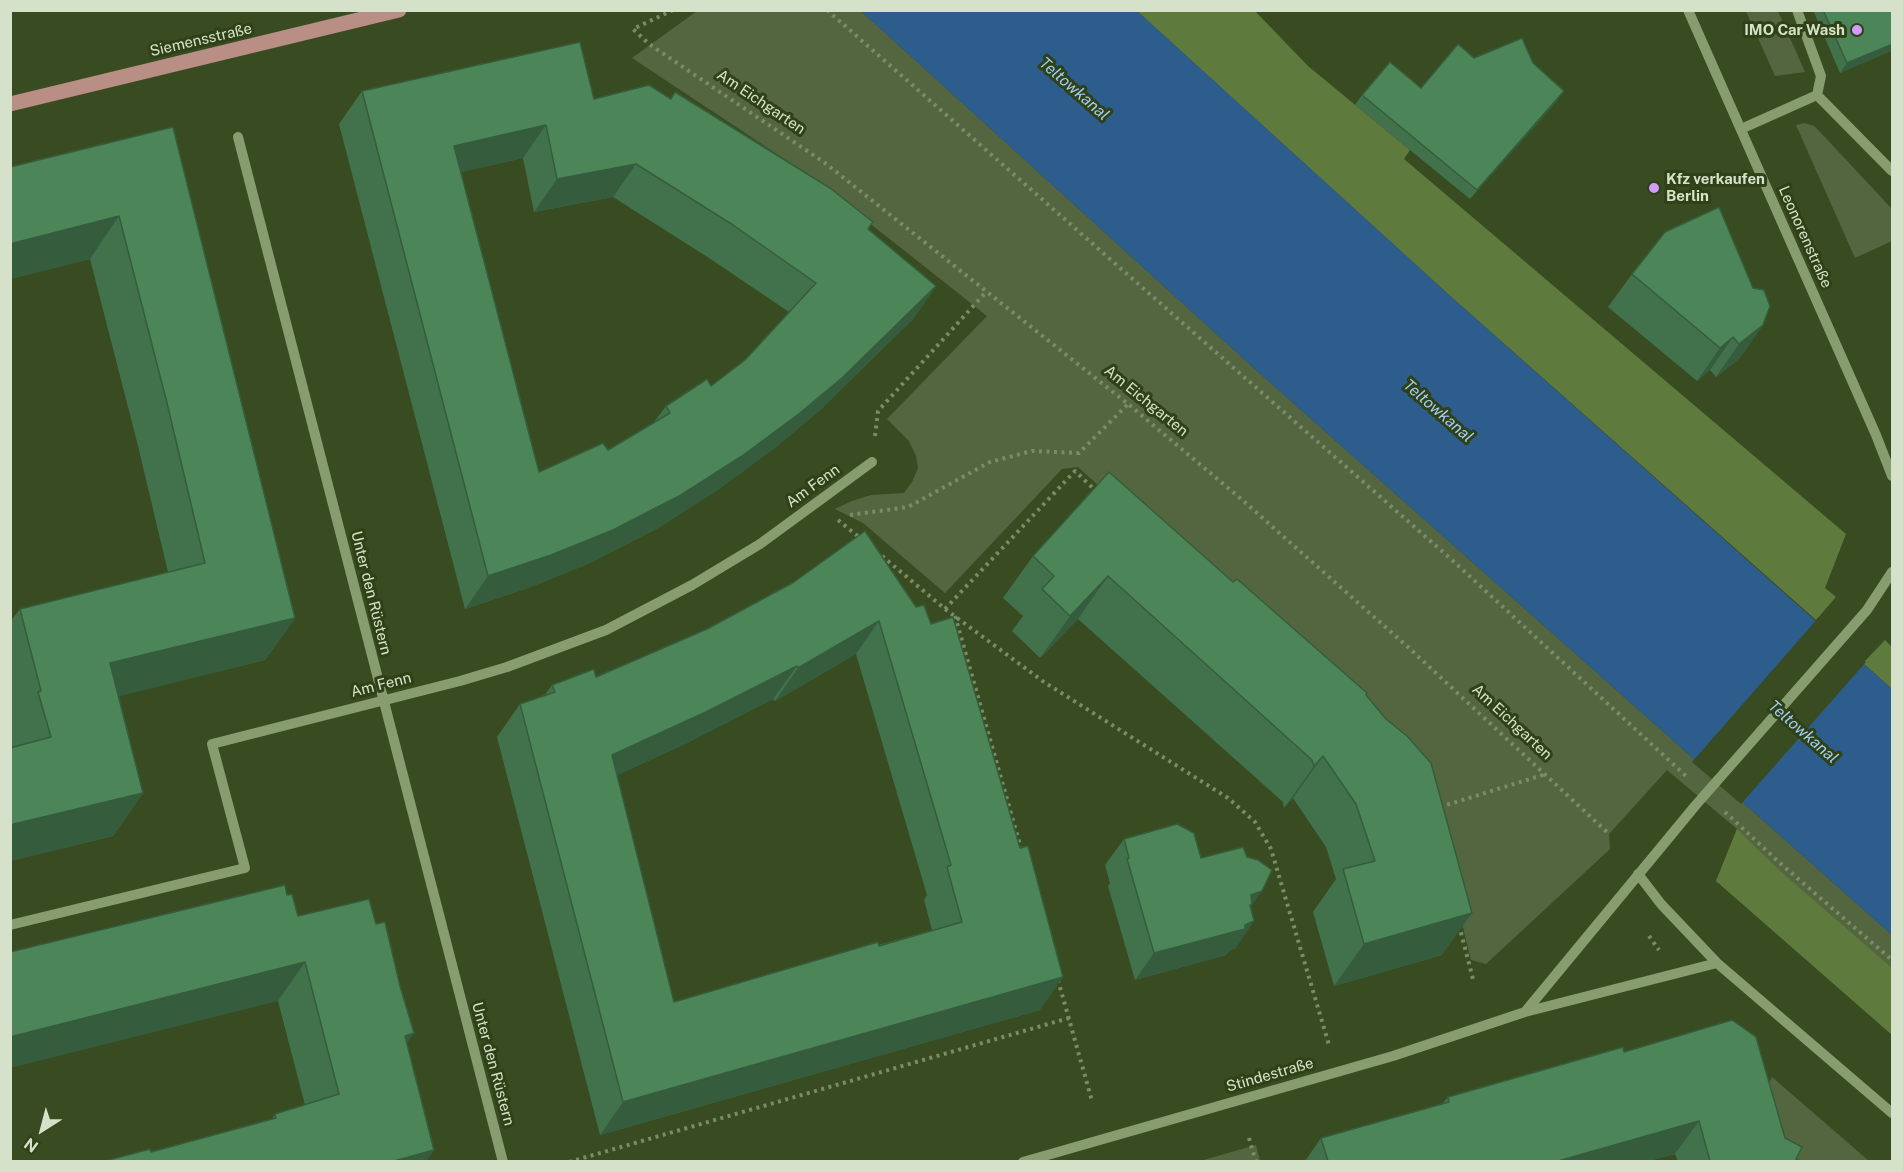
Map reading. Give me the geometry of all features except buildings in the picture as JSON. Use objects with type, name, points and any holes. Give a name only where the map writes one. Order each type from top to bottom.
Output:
[{"type":"main road","name":"Siemensstraße","points":[[10,104],[399,10]]},
{"type":"street","name":"Leonorenstraße","points":[[1688,10],[1893,476]]},
{"type":"street","points":[[1797,10],[1821,76],[1817,95]]},
{"type":"street","points":[[1741,129],[1817,95]]},
{"type":"street","points":[[1817,95],[1893,171]]},
{"type":"street","name":"Unter den Rüstern","points":[[238,137],[503,1161]]},
{"type":"street","name":"Am Fenn","points":[[10,925],[244,868],[212,744],[507,667],[606,630],[692,585],[760,544],[872,462]]},
{"type":"street","points":[[1525,1012],[1695,806],[1867,610],[1893,572]]},
{"type":"street","points":[[1638,874],[1661,904],[1717,963],[1893,1113]]},
{"type":"street","name":"Stindestraße","points":[[1023,1161],[1393,1056],[1525,1012],[1717,963]]},
{"type":"path","name":"Am Eichgarten","points":[[674,10],[633,29],[649,44],[825,163],[1128,404],[1240,498],[1409,648],[1609,834]]},
{"type":"path","points":[[827,10],[1452,560],[1695,784]]},
{"type":"path","points":[[872,462],[878,411],[986,292]]},
{"type":"path","points":[[863,541],[835,518],[908,507],[990,462],[1032,451],[1079,453],[1128,404]]},
{"type":"path","points":[[945,609],[1075,471],[1101,495]]},
{"type":"path","points":[[881,556],[954,616],[1044,682],[1227,798],[1255,822],[1270,849],[1337,1071]]},
{"type":"path","points":[[954,616],[1023,857]]},
{"type":"path","points":[[1438,807],[1546,774]]},
{"type":"path","points":[[1721,808],[1781,864],[1893,960]]},
{"type":"path","points":[[1458,923],[1473,979]]},
{"type":"path","points":[[1056,972],[1092,1101]]},
{"type":"path","points":[[569,1161],[1069,1018]]},
{"type":"path","points":[[1249,1138],[1256,1161]]},
{"type":"green space","points":[[697,11],[861,11],[1256,370],[1892,935],[1892,1031],[1716,881],[1737,829],[1667,770],[1609,834],[1610,849],[1486,964],[1471,960],[1435,814],[1422,780],[1078,467],[1062,469],[945,593],[863,523],[835,509],[871,495],[904,493],[918,468],[916,456],[909,441],[887,419],[987,316],[810,176],[632,58]]},
{"type":"green space","points":[[1137,11],[1255,11],[1308,66],[1410,150],[1404,159],[1846,534],[1825,588],[1836,597],[1816,620],[1448,294]]},
{"type":"green space","points":[[1746,11],[1778,11],[1805,72],[1775,76]]},
{"type":"green space","points":[[1804,123],[1814,126],[1892,209],[1892,241],[1855,258],[1796,125]]},
{"type":"green space","points":[[1885,640],[1892,647],[1892,689],[1863,663]]},
{"type":"green space","points":[[1737,829],[1780,871],[1892,968],[1892,1035],[1716,881]]},
{"type":"green space","points":[[1772,1077],[1869,1161],[1790,1161],[1767,1086]]},
{"type":"green space","points":[[1256,1145],[1260,1161],[1200,1161]]},
{"type":"water","name":"Teltowkanal","points":[[861,11],[1137,11],[1448,294],[1892,689],[1892,935],[1256,370]]},
{"type":"pier","points":[[1818,618],[1866,662],[1741,804],[1692,762]]},
{"type":"place","name":"IMO Car Wash","points":[[1857,30]]},
{"type":"place","name":"Kfz verkaufen Berlin","points":[[1654,188]]}]
